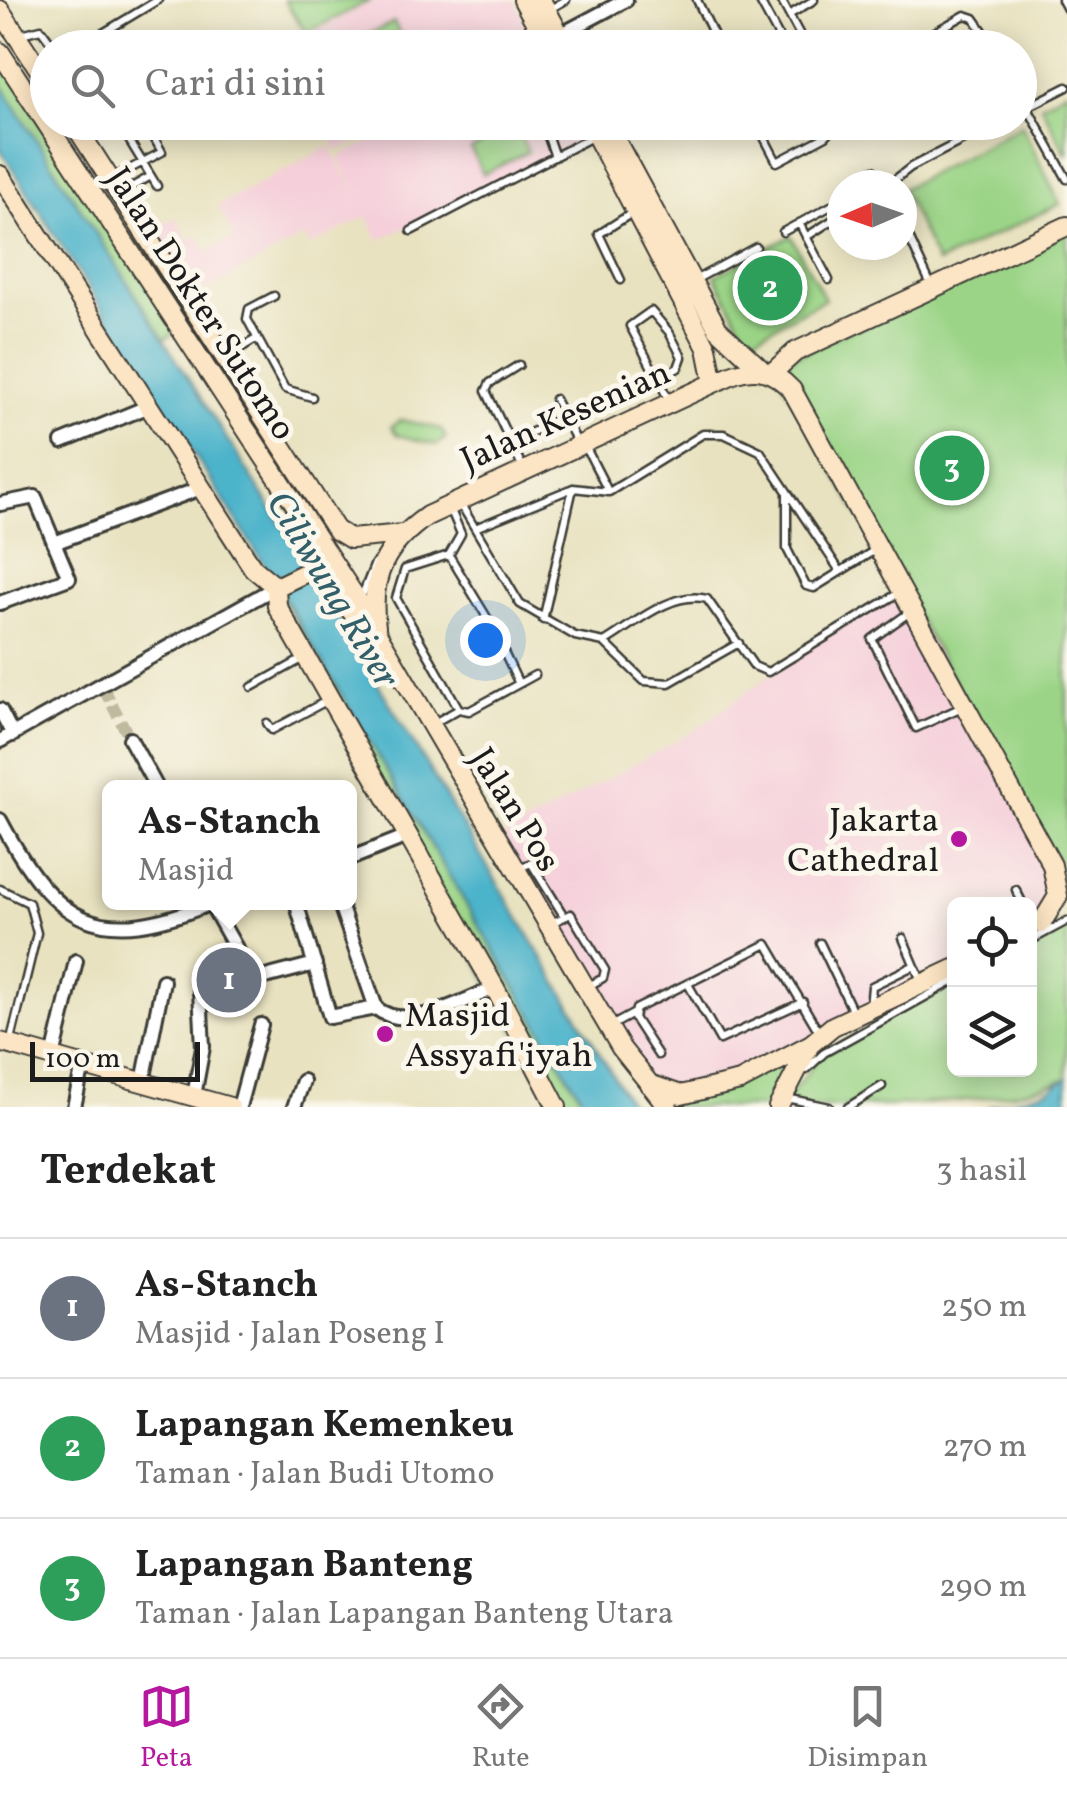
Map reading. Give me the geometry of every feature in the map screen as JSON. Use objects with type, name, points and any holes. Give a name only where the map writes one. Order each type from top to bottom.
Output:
[{"type":"main road","points":[[524,0],[548,30]]},
{"type":"main road","points":[[544,5],[554,30]]},
{"type":"main road","points":[[0,11],[30,54]]},
{"type":"main road","name":"Jalan Dokter Sutomo","points":[[0,52],[30,98]]},
{"type":"main road","name":"Jalan Dokter Sutomo","points":[[57,140],[317,540]]},
{"type":"main road","name":"Jalan Dokter Sutomo","points":[[85,140],[336,530],[351,538],[402,534]]},
{"type":"main road","points":[[603,140],[636,210],[684,286],[726,340],[792,390],[915,609],[1058,878],[1058,896],[1037,924]]},
{"type":"main road","points":[[604,140],[684,286],[707,348],[714,383]]},
{"type":"main road","points":[[1,178],[253,568],[276,587],[278,606],[496,988],[557,1107]]},
{"type":"main road","name":"Jalan Kesenian","points":[[402,534],[453,502],[524,469],[745,370],[767,371],[795,352],[1067,226]]},
{"type":"main road","points":[[380,642],[375,582],[381,561],[402,534]]},
{"type":"main road","name":"Jalan Pos","points":[[317,540],[360,604],[428,727],[516,870],[556,920],[608,1027],[668,1107]]},
{"type":"main road","points":[[276,587],[314,568],[347,610],[380,642]]},
{"type":"main road","points":[[1041,842],[1067,866]]},
{"type":"main road","points":[[1037,928],[1067,910]]},
{"type":"main road","points":[[648,1084],[681,1095],[714,1090],[947,972]]},
{"type":"main road","points":[[782,1102],[815,1039]]},
{"type":"main road","points":[[5,1043],[230,1107]]},
{"type":"street","points":[[579,30],[626,0]]},
{"type":"street","points":[[62,442],[147,407]]},
{"type":"street","points":[[54,543],[201,488]]},
{"type":"street","points":[[0,504],[36,497],[68,580],[0,604]]},
{"type":"street","points":[[0,710],[6,738],[276,587]]},
{"type":"street","points":[[130,739],[153,780]]},
{"type":"street","points":[[0,820],[37,884],[68,910],[99,924],[144,926],[191,910]]},
{"type":"street","points":[[357,856],[410,835]]},
{"type":"street","points":[[216,910],[255,986],[314,964]]},
{"type":"street","points":[[298,910],[332,1019],[376,1008],[393,1017],[422,1015],[496,988]]},
{"type":"street","points":[[343,910],[376,1008]]},
{"type":"street","points":[[53,1057],[76,961]]},
{"type":"street","points":[[142,1082],[162,981]]},
{"type":"street","points":[[195,1100],[203,1047],[200,991]]},
{"type":"street","points":[[239,1107],[261,1025]]},
{"type":"street","points":[[74,1107],[83,1065]]},
{"type":"street","points":[[294,1107],[303,1081]]},
{"type":"lane","points":[[108,30],[158,0]]},
{"type":"lane","points":[[544,5],[566,0]]},
{"type":"lane","points":[[697,0],[711,30]]},
{"type":"lane","points":[[759,0],[775,30]]},
{"type":"lane","points":[[781,0],[797,30]]},
{"type":"lane","points":[[789,15],[814,0]]},
{"type":"lane","points":[[1062,0],[1067,8]]},
{"type":"lane","points":[[938,30],[965,15],[974,18],[982,30]]},
{"type":"lane","points":[[16,36],[30,32]]},
{"type":"lane","points":[[1037,102],[1067,87]]},
{"type":"lane","points":[[1037,130],[1067,180]]},
{"type":"lane","points":[[129,140],[157,186]]},
{"type":"lane","points":[[115,186],[142,162],[162,152],[156,140]]},
{"type":"lane","points":[[549,140],[555,156]]},
{"type":"lane","points":[[411,231],[578,140]]},
{"type":"lane","points":[[766,140],[778,162],[819,140]]},
{"type":"lane","points":[[905,170],[963,140]]},
{"type":"lane","points":[[115,186],[150,176]]},
{"type":"lane","points":[[783,232],[827,208]]},
{"type":"lane","points":[[621,280],[599,234],[636,210]]},
{"type":"lane","points":[[799,224],[829,280]]},
{"type":"lane","points":[[806,237],[827,224]]},
{"type":"lane","points":[[684,286],[756,247]]},
{"type":"lane","points":[[917,254],[933,288]]},
{"type":"lane","points":[[274,296],[246,313],[285,389],[312,397]]},
{"type":"lane","points":[[658,379],[678,368],[682,357],[656,311],[651,311],[630,326],[671,404]]},
{"type":"lane","points":[[226,357],[256,339]]},
{"type":"lane","points":[[519,365],[490,382],[486,390],[524,469]]},
{"type":"lane","points":[[555,399],[608,492]]},
{"type":"lane","points":[[510,443],[563,416]]},
{"type":"lane","points":[[475,528],[573,488],[608,492],[703,434],[743,439],[760,451],[840,571]]},
{"type":"lane","points":[[543,620],[573,488]]},
{"type":"lane","points":[[787,492],[787,548],[806,586],[814,588],[880,547]]},
{"type":"lane","points":[[453,502],[475,528],[520,604],[575,636],[604,642],[639,678],[669,683],[739,643]]},
{"type":"lane","points":[[453,502],[461,534],[449,555],[406,569],[396,585],[396,598],[459,709]]},
{"type":"lane","points":[[360,604],[379,556],[402,534]]},
{"type":"lane","points":[[449,555],[488,619],[518,682]]},
{"type":"lane","points":[[604,642],[672,602],[697,597],[706,600],[754,666],[768,672],[904,590]]},
{"type":"lane","points":[[915,609],[872,640],[916,728],[967,704]]},
{"type":"lane","points":[[252,688],[307,656]]},
{"type":"lane","points":[[428,727],[459,709],[469,711],[535,674]]},
{"type":"lane","points":[[267,723],[272,730],[331,698]]},
{"type":"lane","points":[[0,889],[29,903],[37,933],[5,1043]]},
{"type":"lane","points":[[1016,890],[1020,897]]},
{"type":"lane","points":[[556,920],[573,916],[605,970],[603,978],[586,988]]},
{"type":"lane","points":[[1037,930],[1067,922]]},
{"type":"lane","points":[[903,938],[923,984]]},
{"type":"lane","points":[[820,943],[863,1012]]},
{"type":"lane","points":[[608,1027],[766,944],[803,1002],[815,1039]]},
{"type":"lane","points":[[863,1012],[872,986],[913,966]]},
{"type":"lane","points":[[688,984],[720,1040],[803,1002]]},
{"type":"lane","points":[[782,1102],[820,1056],[947,985]]},
{"type":"lane","points":[[633,1014],[658,1055]]},
{"type":"lane","points":[[848,1107],[882,1086]]},
{"type":"lane","points":[[782,1102],[828,1107]]},
{"type":"shaded area","points":[[375,0],[514,0],[529,30],[317,30]]},
{"type":"shaded area","points":[[332,140],[360,140],[338,151]]},
{"type":"shaded area","points":[[372,140],[581,141],[379,240],[367,216],[310,246],[304,236],[191,299],[152,230],[176,217],[188,240],[198,235],[207,252],[234,237],[218,206],[330,146],[356,196],[339,157]]},
{"type":"shaded area","points":[[904,590],[1057,878],[1041,924],[1037,926],[1037,897],[947,897],[947,972],[698,1093],[649,1084],[497,840],[691,733],[810,646]]},
{"type":"green space","points":[[284,0],[371,0],[312,30],[304,30]]},
{"type":"green space","points":[[394,22],[398,30],[378,30]]},
{"type":"green space","points":[[0,52],[30,98],[30,130],[0,83]]},
{"type":"green space","points":[[1067,90],[1067,155],[1041,105]]},
{"type":"green space","points":[[37,140],[58,140],[181,329],[164,339]]},
{"type":"green space","points":[[489,140],[522,140],[528,152],[483,174],[471,149]]},
{"type":"green space","points":[[994,140],[1029,140],[1060,204],[937,263],[917,221],[917,181]]},
{"type":"green space","points":[[1067,226],[1067,865],[1053,854],[780,377],[785,361]]},
{"type":"green space","points":[[791,236],[825,299],[749,340],[715,276]]},
{"type":"green space","points":[[401,420],[441,429],[446,438],[436,445],[397,435],[391,427]]},
{"type":"green space","points":[[276,587],[287,603],[584,1103],[555,1107]]},
{"type":"green space","points":[[1067,921],[1067,1078],[1037,1088],[967,1100],[781,1107],[820,1056],[947,985],[947,1077],[1037,1077],[1037,937]]},
{"type":"green space","points":[[811,1044],[778,1107],[668,1107],[679,1094],[697,1093]]},
{"type":"water","points":[[0,83],[30,130],[30,140],[36,140],[291,539],[632,1107],[587,1107],[265,566],[0,149]]},
{"type":"water","points":[[1067,1078],[1067,1107],[988,1107],[1048,1090]]},
{"type":"tunnel","points":[[104,689],[130,739]]},
{"type":"place","name":"Lapangan Kemenkeu","points":[[770,288]]},
{"type":"place","name":"Lapangan Banteng","points":[[952,468]]},
{"type":"place","name":"Jakarta Cathedral","points":[[959,839]]},
{"type":"place","name":"As-Stanch","points":[[229,980]]},
{"type":"place","name":"Masjid Assyafi'iyah","points":[[385,1034]]},
{"type":"water label","name":"Ciliwung River","points":[[334,589]]}]
